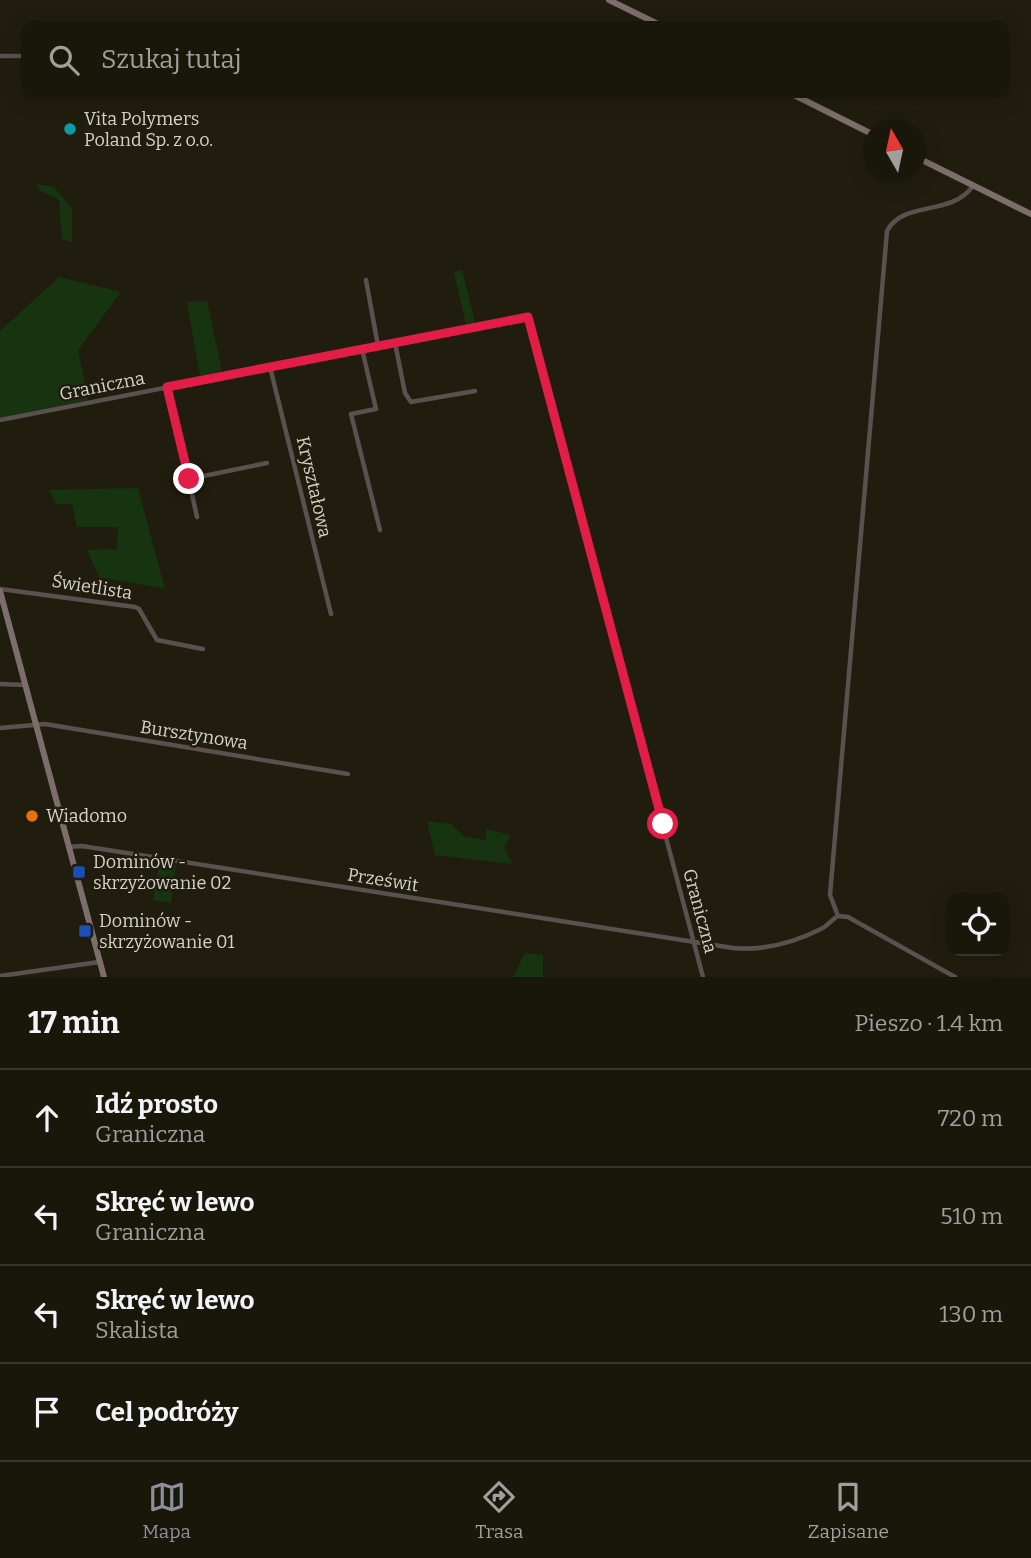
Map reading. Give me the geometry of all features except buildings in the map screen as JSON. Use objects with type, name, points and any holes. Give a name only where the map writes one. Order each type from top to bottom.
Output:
[{"type":"street","points":[[609,0],[652,21]]},
{"type":"street","points":[[0,56],[21,56]]},
{"type":"street","points":[[800,98],[863,130]]},
{"type":"street","points":[[926,162],[1031,214]]},
{"type":"street","points":[[955,977],[848,917],[838,916],[830,895],[887,231],[898,218],[955,203],[973,186]]},
{"type":"street","points":[[366,281],[379,346]]},
{"type":"street","name":"Graniczna","points":[[0,420],[528,317],[703,977]]},
{"type":"street","points":[[395,343],[407,399],[417,402],[475,391]]},
{"type":"street","points":[[362,349],[376,409],[351,414],[380,530]]},
{"type":"street","name":"Kryształowa","points":[[270,367],[331,614]]},
{"type":"street","points":[[167,387],[197,517]]},
{"type":"street","points":[[189,479],[267,463]]},
{"type":"street","points":[[0,590],[104,977]]},
{"type":"street","name":"Świetlista","points":[[0,590],[135,607],[139,609],[158,640],[203,649]]},
{"type":"street","points":[[0,684],[24,685]]},
{"type":"street","name":"Bursztynowa","points":[[0,727],[45,724],[348,774]]},
{"type":"street","name":"Prześwit","points":[[68,847],[82,846],[694,943],[747,949],[775,946],[820,930],[838,916]]},
{"type":"street","points":[[0,976],[99,962]]},
{"type":"green space","points":[[37,184],[54,187],[72,208],[72,242],[62,239],[59,200],[39,190]]},
{"type":"green space","points":[[462,270],[475,322],[466,324],[454,272]]},
{"type":"green space","points":[[59,277],[121,292],[78,350],[88,400],[0,418],[0,331]]},
{"type":"green space","points":[[207,301],[222,371],[200,376],[187,302]]},
{"type":"green space","points":[[138,488],[165,589],[99,577],[87,550],[117,549],[118,527],[77,527],[72,504],[56,504],[49,490]]},
{"type":"green space","points":[[427,821],[451,824],[464,836],[486,840],[486,829],[510,835],[504,848],[513,864],[435,855]]},
{"type":"green space","points":[[159,863],[176,865],[171,903],[153,900]]},
{"type":"green space","points":[[525,953],[543,955],[543,977],[513,977]]},
{"type":"place","name":"Vita Polymers Poland Sp. z o.o.","points":[[70,129]]},
{"type":"place","name":"Wiadomo","points":[[32,816]]},
{"type":"place","name":"Dominów - skrzyżowanie 02","points":[[79,872]]},
{"type":"place","name":"Dominów - skrzyżowanie 01","points":[[85,931]]},
{"type":"route","points":[[189,479],[167,387],[528,317],[663,824]]}]
